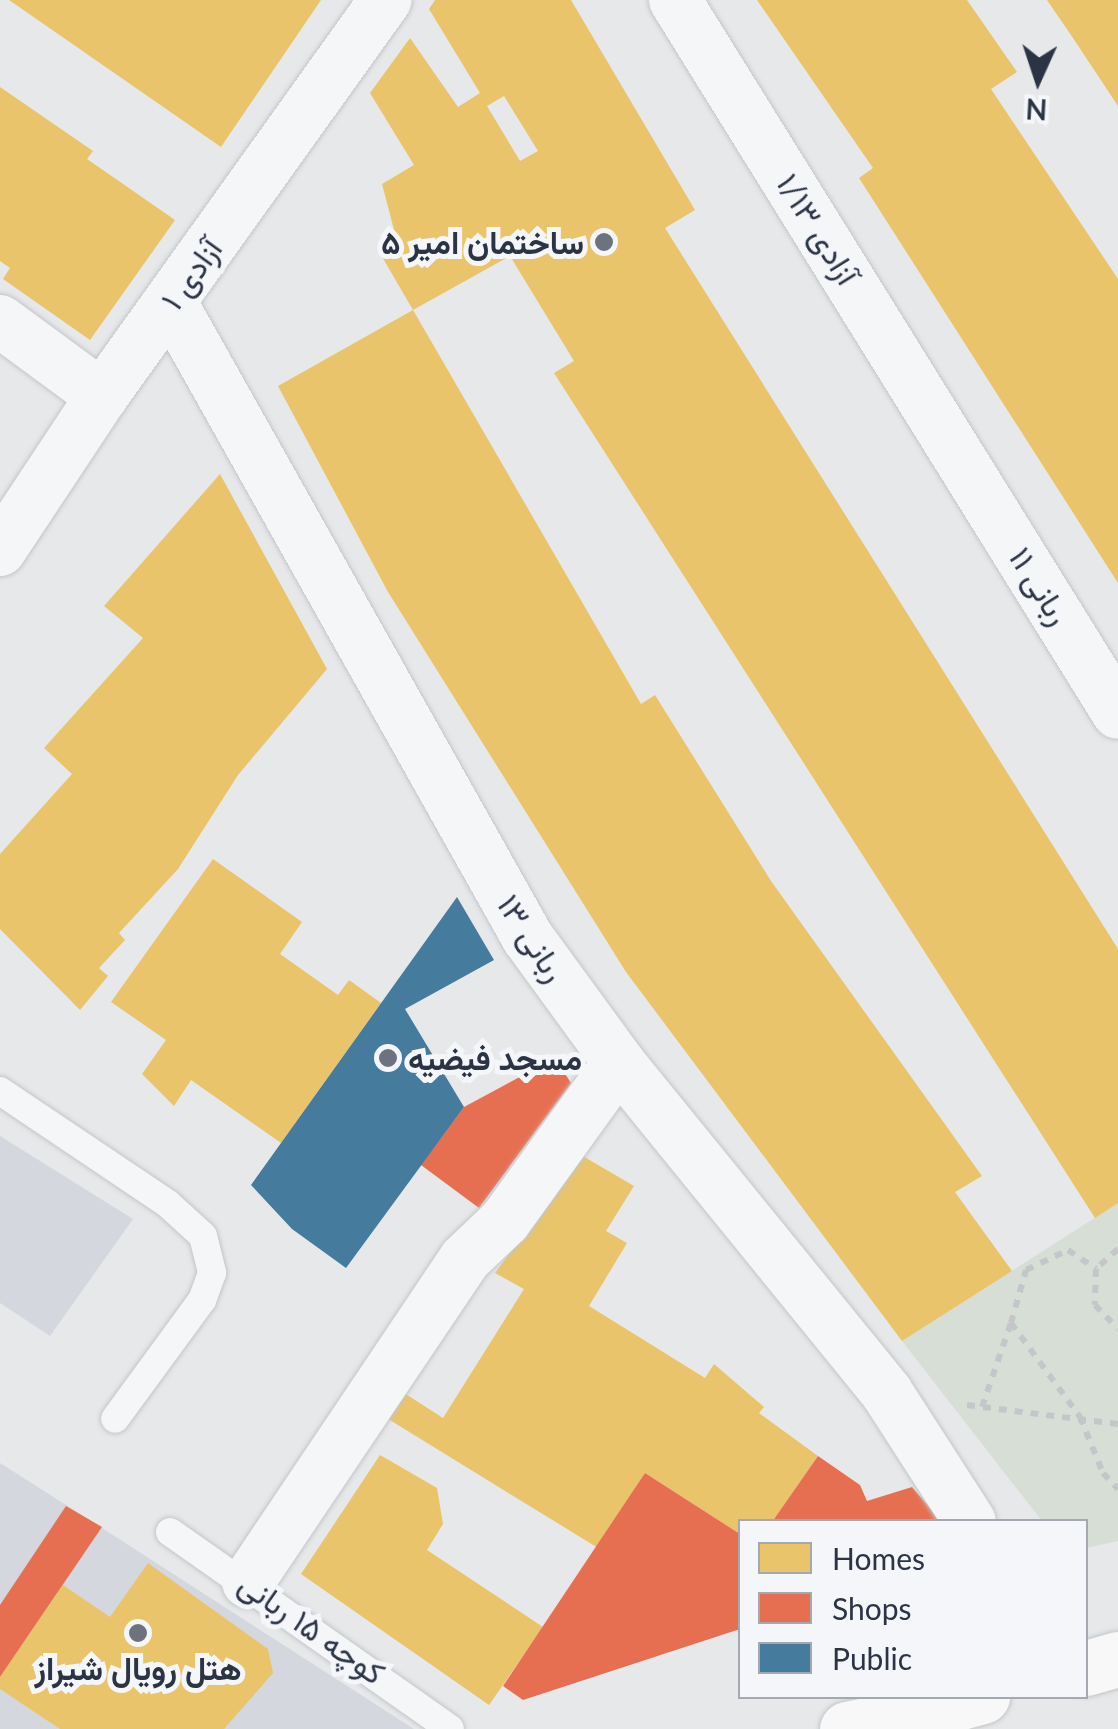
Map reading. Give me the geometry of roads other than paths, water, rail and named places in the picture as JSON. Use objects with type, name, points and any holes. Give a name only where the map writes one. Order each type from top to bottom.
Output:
[{"type":"main road","points":[[1088,1667],[1118,1659]]},
{"type":"main road","points":[[847,1729],[908,1723],[974,1699]]},
{"type":"street","name":"آزادی ۱","points":[[0,550],[102,396],[386,0]]},
{"type":"street","name":"آزادی ۱/۱۳","points":[[675,0],[961,458]]},
{"type":"street","name":"ربانی ۱۳","points":[[171,303],[528,938],[619,1063],[886,1393],[968,1519]]},
{"type":"street","points":[[0,320],[102,396]]},
{"type":"street","name":"ربانی ۱۱","points":[[961,458],[1118,713]]},
{"type":"street","points":[[248,1582],[465,1259],[505,1221],[619,1063]]},
{"type":"lane","points":[[0,1091],[168,1204],[203,1236],[212,1274],[202,1300],[116,1419]]},
{"type":"lane","name":"کوچه ۱۵ ربانی","points":[[170,1532],[248,1582],[450,1729]]},
{"type":"place","name":"ساختمان امیر ۵","points":[[604,242]]},
{"type":"place","name":"مسجد فیضیه","points":[[388,1058]]},
{"type":"place","name":"هتل رویال شیراز","points":[[138,1633]]}]
